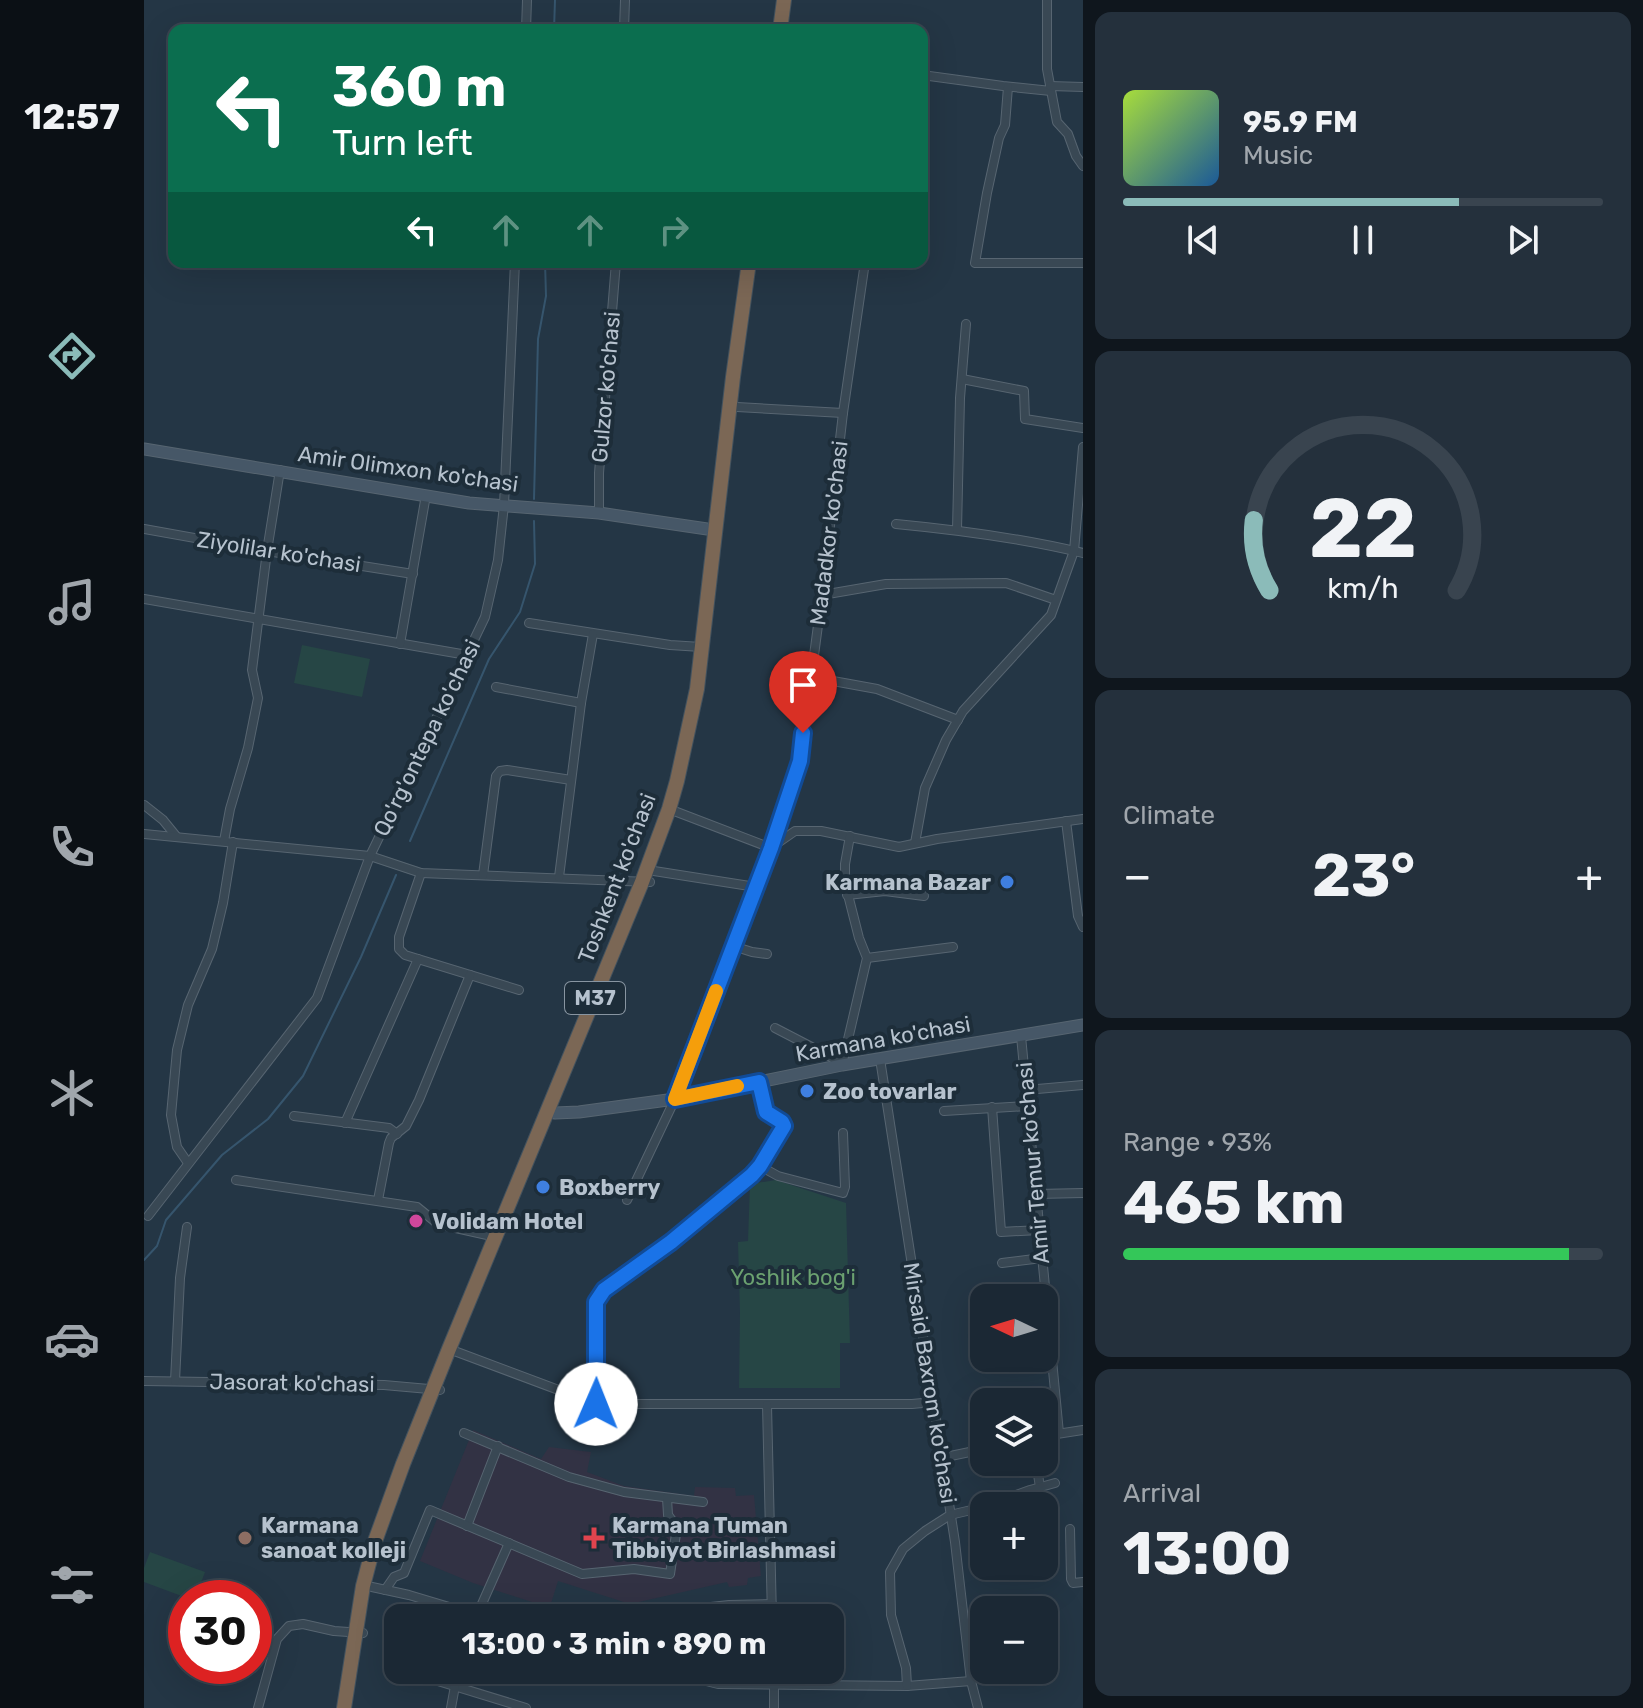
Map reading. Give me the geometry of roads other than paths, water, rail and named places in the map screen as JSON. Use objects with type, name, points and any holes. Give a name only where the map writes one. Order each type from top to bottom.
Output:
[{"type":"highway","points":[[781,24],[784,0]]},
{"type":"highway","points":[[790,24],[793,0]]},
{"type":"highway","name":"Toshkent ko'chasi","points":[[452,1351],[649,878],[691,753],[703,689],[748,268]]},
{"type":"highway","name":"Toshkent ko'chasi","points":[[672,811],[697,689],[756,268]]},
{"type":"highway","name":"Toshkent ko'chasi","points":[[344,1708],[359,1632],[378,1589],[380,1551],[496,1237],[552,1112]]},
{"type":"highway","name":"Toshkent ko'chasi","points":[[352,1708],[363,1586],[374,1544],[403,1464],[437,1390]]},
{"type":"street","points":[[526,24],[527,0]]},
{"type":"street","points":[[624,24],[625,0]]},
{"type":"street","points":[[1047,0],[1047,69],[1057,122],[1068,134],[1083,166]]},
{"type":"street","points":[[928,76],[1008,87],[1083,87]]},
{"type":"street","points":[[1008,87],[1005,125],[999,138],[987,193],[975,263],[1083,263]]},
{"type":"street","name":"Qo'rg'ontepa ko'chasi","points":[[148,1216],[317,998],[370,856],[485,617],[498,560],[504,505],[515,268]]},
{"type":"street","name":"Gulzor ko'chasi","points":[[599,513],[601,444],[616,268]]},
{"type":"street","name":"Madadkor ko'chasi","points":[[627,1200],[675,1099],[771,848],[800,761],[864,268]]},
{"type":"street","points":[[957,530],[966,324]]},
{"type":"street","points":[[962,379],[1024,391],[1025,419],[1083,428]]},
{"type":"street","points":[[737,407],[843,413]]},
{"type":"street","points":[[915,843],[925,788],[946,740],[963,711],[1051,615],[1079,552],[1083,447]]},
{"type":"street","name":"Amir Olimxon ko'chasi","points":[[144,449],[469,503],[599,513],[718,531]]},
{"type":"street","points":[[188,1163],[177,1147],[171,1115],[177,1050],[188,1005],[212,949],[223,903],[238,780],[258,698],[252,670],[280,470]]},
{"type":"street","points":[[400,644],[426,495]]},
{"type":"street","points":[[896,524],[957,530],[1079,552]]},
{"type":"street","name":"Ziyolilar ko'chasi","points":[[144,529],[413,574]]},
{"type":"street","points":[[822,595],[886,584],[1006,583],[1056,600]]},
{"type":"street","points":[[144,599],[467,655]]},
{"type":"street","points":[[529,623],[701,647]]},
{"type":"street","points":[[559,877],[593,634]]},
{"type":"street","points":[[811,677],[877,689],[958,720]]},
{"type":"street","points":[[496,687],[581,703]]},
{"type":"street","points":[[483,875],[496,776],[500,771],[571,780]]},
{"type":"street","points":[[144,805],[163,820],[176,836]]},
{"type":"street","points":[[672,811],[771,848],[795,831],[821,831],[899,847],[1083,819]]},
{"type":"street","points":[[1066,821],[1080,903],[1078,916],[1083,927]]},
{"type":"street","points":[[144,834],[370,856],[421,873],[649,878],[756,887]]},
{"type":"street","points":[[775,1028],[842,1065],[867,958],[845,883],[850,836]]},
{"type":"street","points":[[421,873],[399,937],[399,949],[405,955],[519,990]]},
{"type":"street","points":[[847,895],[885,891],[924,896]]},
{"type":"street","points":[[733,946],[767,954]]},
{"type":"street","points":[[867,958],[953,947]]},
{"type":"street","points":[[345,1123],[418,959]]},
{"type":"street","points":[[378,1200],[389,1143],[406,1126],[419,1100],[470,975]]},
{"type":"street","name":"Karmana ko'chasi","points":[[552,1112],[579,1112],[675,1099],[842,1065],[1083,1025]]},
{"type":"street","name":"Amir Temur ko'chasi","points":[[1021,1036],[1059,1433]]},
{"type":"street","name":"Mirsaid Baxrom ko'chasi","points":[[880,1059],[950,1515],[970,1673]]},
{"type":"street","points":[[596,1404],[596,1302],[604,1290],[671,1242],[760,1166],[784,1126],[766,1112],[759,1082]]},
{"type":"street","points":[[1026,1090],[1083,1085]]},
{"type":"street","points":[[944,1111],[1028,1106]]},
{"type":"street","points":[[992,1107],[1001,1232],[1039,1230]]},
{"type":"street","points":[[294,1116],[389,1128],[397,1134]]},
{"type":"street","points":[[760,1166],[778,1176],[843,1193],[843,1133]]},
{"type":"street","points":[[236,1180],[417,1207],[438,1224],[496,1237]]},
{"type":"street","points":[[1037,1194],[1083,1193]]},
{"type":"street","points":[[175,1381],[180,1278],[187,1227]]},
{"type":"street","points":[[1002,1263],[1042,1258]]},
{"type":"street","points":[[452,1351],[596,1404],[933,1402]]},
{"type":"street","name":"Jasorat ko'chasi","points":[[144,1383],[384,1385],[437,1390]]},
{"type":"street","points":[[767,1405],[772,1604]]},
{"type":"street","points":[[1059,1433],[1083,1430]]},
{"type":"street","points":[[464,1433],[569,1477],[624,1492],[703,1502]]},
{"type":"street","points":[[467,1526],[498,1446]]},
{"type":"street","points":[[941,1458],[970,1452]]},
{"type":"street","points":[[1038,1476],[1040,1487]]},
{"type":"street","points":[[1026,1492],[1055,1483]]},
{"type":"street","points":[[378,1589],[404,1573],[430,1510],[582,1574],[634,1569],[670,1574],[677,1527],[668,1515],[667,1498]]},
{"type":"street","points":[[907,1686],[906,1668],[891,1615],[890,1572],[903,1549],[925,1531],[950,1515],[970,1510]]},
{"type":"street","points":[[1070,1529],[1071,1579],[1073,1583],[1083,1582]]},
{"type":"street","points":[[487,1604],[509,1543]]},
{"type":"street","points":[[378,1589],[434,1604]]},
{"type":"street","points":[[258,1708],[277,1639],[289,1626],[303,1624],[334,1631],[359,1632]]},
{"type":"street","points":[[774,1708],[774,1684],[907,1686],[970,1681]]},
{"type":"street","points":[[448,1684],[526,1708]]},
{"type":"street","name":"Mirsaid Baxrom ko'chasi","points":[[972,1684],[978,1708]]},
{"type":"street","points":[[451,1708],[455,1686]]},
{"type":"waterway","points":[[554,24],[555,0]]},
{"type":"waterway","points":[[534,499],[538,339],[546,296],[545,268]]},
{"type":"waterway","points":[[410,841],[489,659],[520,612],[535,564],[534,521]]},
{"type":"waterway","points":[[144,1260],[157,1246],[166,1220],[222,1155],[268,1119],[303,1076],[361,957],[396,875]]},
{"type":"place","name":"Karmana Bazar","points":[[1007,882]]},
{"type":"place","name":"Zoo tovarlar","points":[[807,1091]]},
{"type":"place","name":"Boxberry","points":[[543,1187]]},
{"type":"place","name":"Volidam Hotel","points":[[416,1221]]},
{"type":"place","name":"Karmana sanoat kolleji","points":[[245,1538]]},
{"type":"place","name":"Karmana Tuman Tibbiyot Birlashmasi","points":[[594,1538]]},
{"type":"park label","name":"Yoshlik bog'i","points":[[793,1277]]}]
